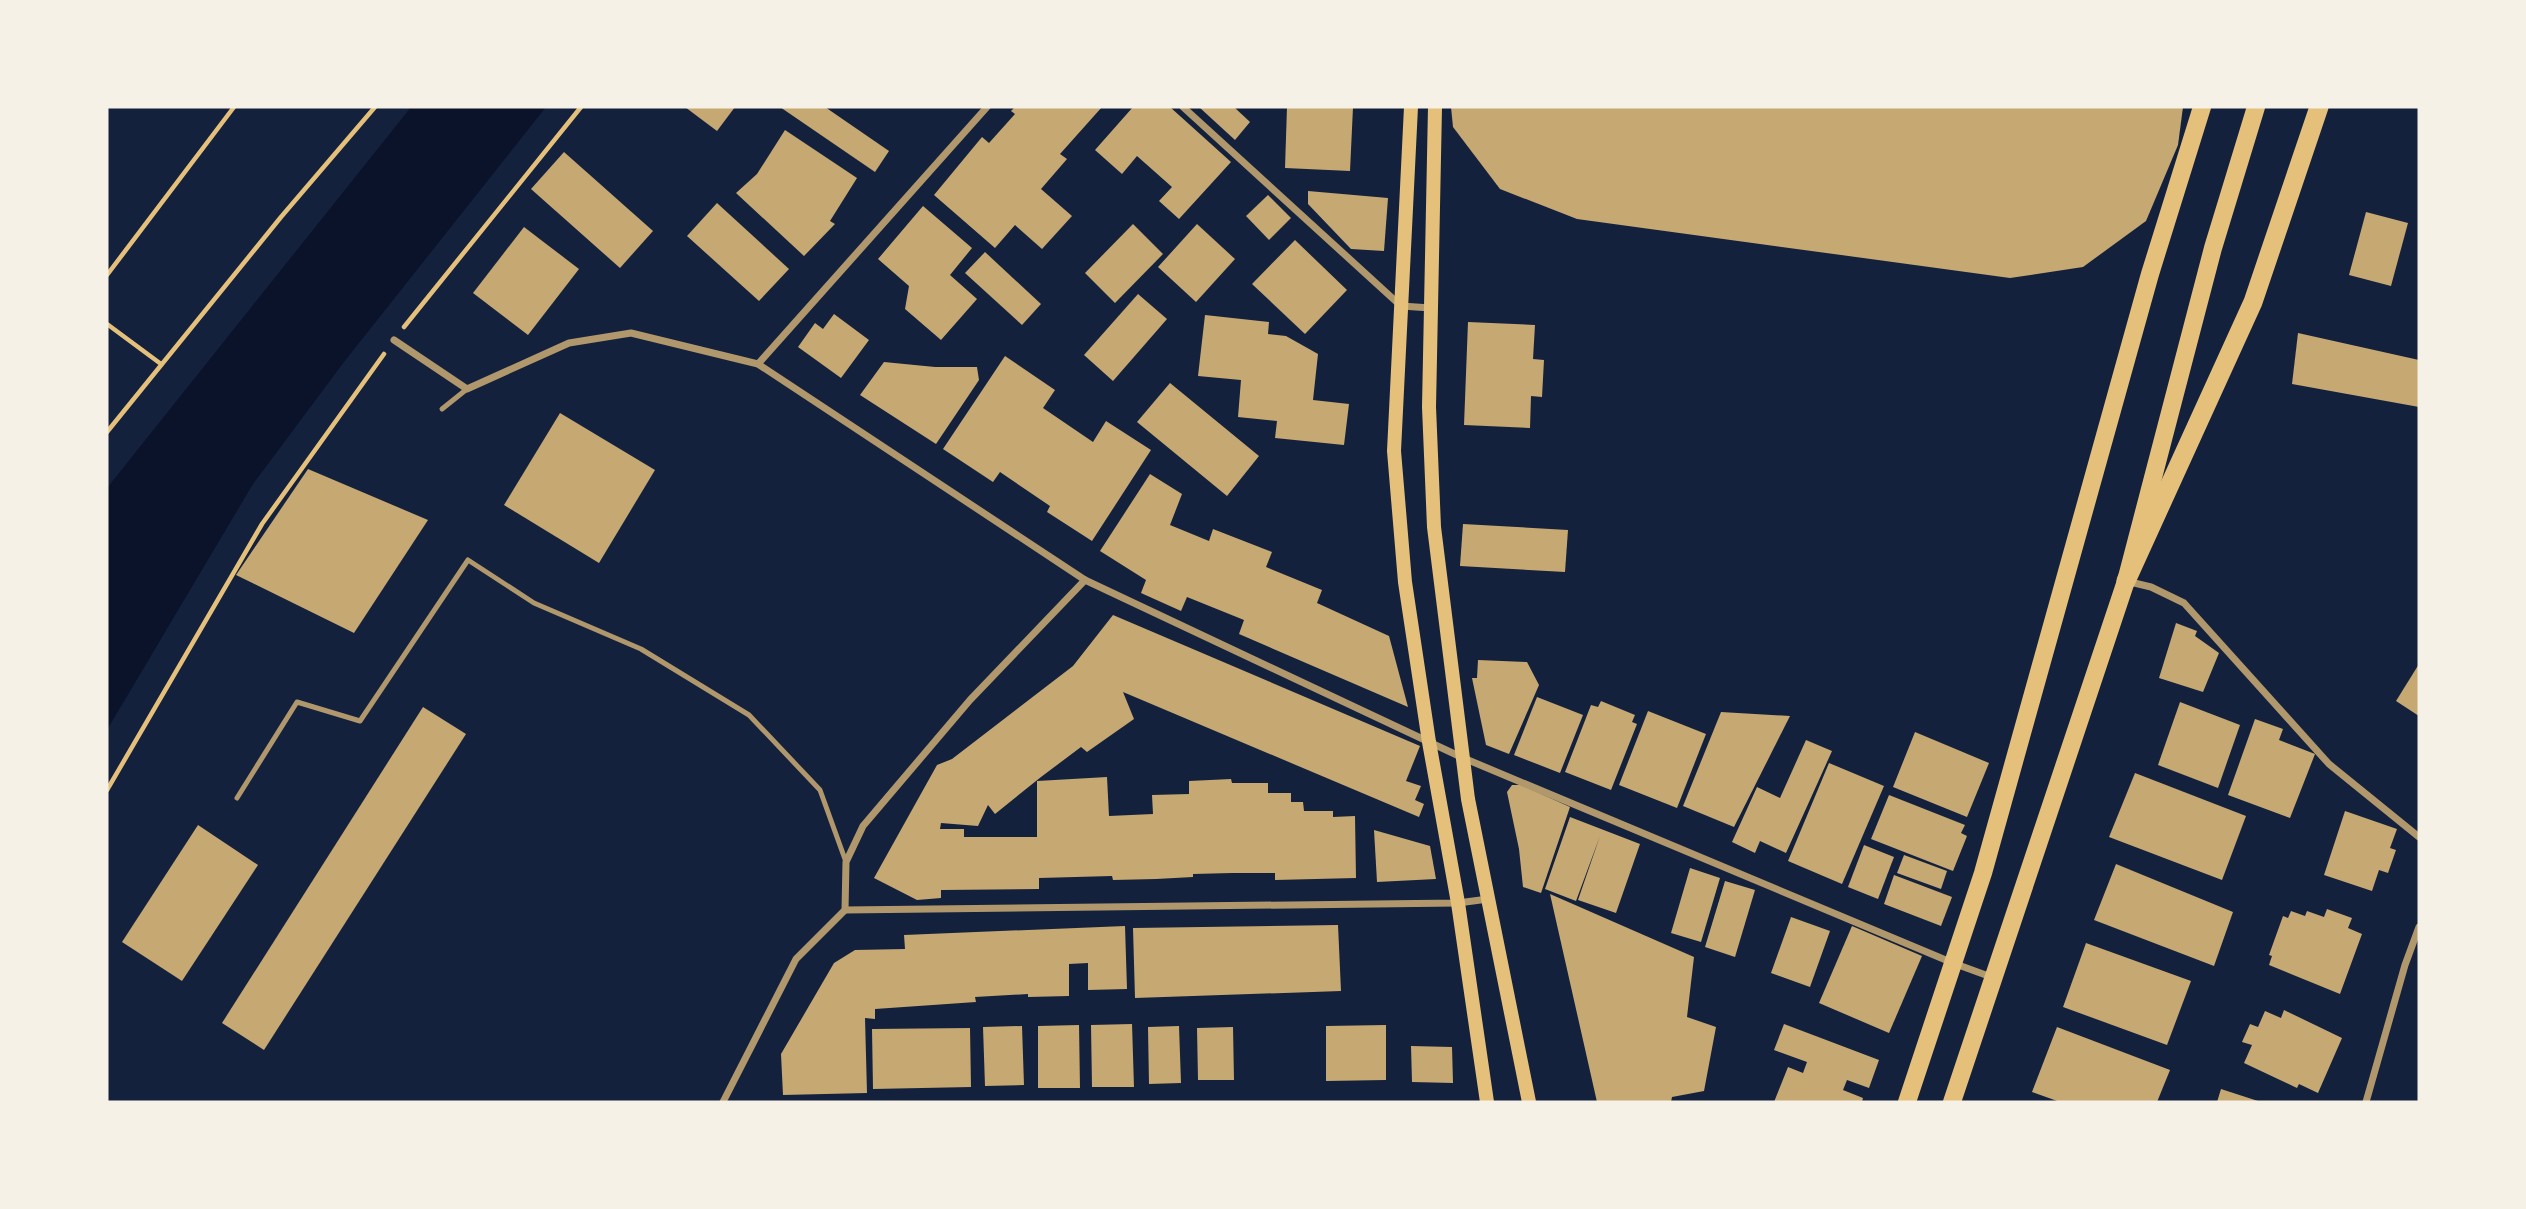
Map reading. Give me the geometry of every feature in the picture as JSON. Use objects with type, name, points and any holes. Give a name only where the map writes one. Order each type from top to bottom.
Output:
[{"type":"highway","points":[[2126,581],[2253,302],[2319,107]]},
{"type":"main road","points":[[1410,107],[1394,451],[1405,582],[1488,1102]]},
{"type":"main road","points":[[1435,107],[1429,407],[1434,527],[1461,757],[1529,1102]]},
{"type":"main road","points":[[1908,1102],[1983,873],[2150,274],[2202,107]]},
{"type":"main road","points":[[1952,1102],[2126,581],[2213,248],[2256,107]]},
{"type":"street","points":[[758,364],[987,107]]},
{"type":"street","points":[[1183,107],[1401,306],[1431,308]]},
{"type":"street","points":[[394,340],[467,389],[569,343],[631,333],[758,364],[1085,580],[1461,757],[1953,963],[1995,978]]},
{"type":"street","points":[[723,1102],[796,959],[845,910],[846,862],[863,826],[970,700],[1085,580]]},
{"type":"street","points":[[2126,581],[2151,587],[2183,603],[2329,764],[2419,837]]},
{"type":"street","points":[[845,910],[1458,903],[1488,899]]},
{"type":"street","points":[[2366,1102],[2405,965],[2419,927]]},
{"type":"lane","points":[[443,409],[467,389]]},
{"type":"lane","points":[[237,799],[297,702],[360,721],[468,560],[534,603],[641,649],[749,715],[820,790],[846,862]]},
{"type":"path","points":[[107,275],[234,107]]},
{"type":"path","points":[[107,432],[298,196],[375,107]]},
{"type":"path","points":[[107,790],[262,524],[394,340],[581,107]]},
{"type":"path","points":[[107,324],[161,364]]},
{"type":"water","points":[[411,107],[546,107],[344,362],[253,484],[107,730],[107,488]]},
{"type":"building","points":[[685,107],[735,107],[717,131]]},
{"type":"building","points":[[780,107],[825,107],[889,151],[875,172]]},
{"type":"building","points":[[1015,107],[1102,107],[1060,154],[1067,159],[1041,189],[1072,216],[1042,249],[1015,225],[995,248],[934,195],[982,137],[989,143],[1015,114],[1011,111]]},
{"type":"building","points":[[1133,107],[1170,107],[1231,162],[1179,219],[1159,201],[1172,187],[1137,156],[1122,174],[1095,150]]},
{"type":"building","points":[[1199,107],[1234,107],[1250,122],[1235,140]]},
{"type":"building","points":[[1287,107],[1353,107],[1350,171],[1285,168]]},
{"type":"building","points":[[1451,107],[2183,107],[2178,145],[2146,221],[2083,267],[2010,278],[1577,219],[1500,189],[1453,127]]},
{"type":"building","points":[[785,130],[857,178],[830,221],[835,224],[804,256],[736,193],[757,174]]},
{"type":"building","points":[[564,152],[653,231],[620,268],[531,189]]},
{"type":"building","points":[[1308,191],[1388,198],[1384,251],[1351,249],[1308,204]]},
{"type":"building","points":[[1268,195],[1291,218],[1269,240],[1246,216]]},
{"type":"building","points":[[717,203],[789,269],[759,301],[687,236]]},
{"type":"building","points":[[923,206],[972,248],[950,275],[977,299],[941,340],[905,309],[909,286],[878,259]]},
{"type":"building","points":[[2366,212],[2408,223],[2391,286],[2349,275]]},
{"type":"building","points":[[1133,224],[1163,254],[1115,303],[1085,273]]},
{"type":"building","points":[[1197,224],[1235,259],[1196,302],[1158,267]]},
{"type":"building","points":[[524,227],[579,269],[528,335],[473,293]]},
{"type":"building","points":[[1295,240],[1347,290],[1305,334],[1252,284]]},
{"type":"building","points":[[985,252],[1041,304],[1022,325],[965,273]]},
{"type":"building","points":[[1138,294],[1167,319],[1113,381],[1084,355]]},
{"type":"building","points":[[834,314],[869,340],[841,378],[798,347],[815,323],[823,329]]},
{"type":"building","points":[[1205,315],[1269,322],[1268,334],[1286,336],[1318,354],[1313,400],[1349,404],[1344,445],[1275,438],[1277,421],[1238,417],[1241,380],[1198,376]]},
{"type":"building","points":[[1468,322],[1535,325],[1533,359],[1544,360],[1542,397],[1531,396],[1530,428],[1464,425]]},
{"type":"building","points":[[2298,333],[2419,360],[2419,407],[2292,384]]},
{"type":"building","points":[[1005,356],[1055,390],[1043,408],[1093,442],[1106,421],[1151,450],[1092,541],[1047,512],[1050,506],[1000,472],[993,482],[943,449]]},
{"type":"building","points":[[884,362],[935,367],[977,367],[979,380],[936,444],[860,395]]},
{"type":"building","points":[[1170,383],[1259,456],[1227,496],[1137,422]]},
{"type":"building","points":[[560,413],[655,470],[599,563],[504,505]]},
{"type":"building","points":[[308,469],[428,520],[354,633],[236,575]]},
{"type":"building","points":[[1150,474],[1182,494],[1170,525],[1209,541],[1213,529],[1272,552],[1266,567],[1322,590],[1317,603],[1389,636],[1408,707],[1239,634],[1244,620],[1187,597],[1181,611],[1141,593],[1146,580],[1100,551]]},
{"type":"building","points":[[1463,524],[1568,530],[1565,572],[1460,566]]},
{"type":"building","points":[[1113,615],[1420,746],[1406,781],[1421,786],[1415,800],[1424,804],[1419,817],[1123,692],[1134,719],[1087,752],[1081,747],[1041,777],[995,814],[988,805],[978,826],[941,823],[940,829],[964,829],[964,837],[1037,837],[1037,781],[1107,777],[1109,816],[1153,814],[1152,795],[1189,794],[1189,781],[1231,779],[1232,783],[1268,783],[1268,793],[1291,793],[1291,802],[1303,802],[1304,811],[1333,811],[1333,817],[1355,816],[1356,878],[1275,880],[1275,873],[1232,873],[1156,879],[1113,880],[1112,876],[1039,878],[1039,889],[941,890],[941,898],[917,900],[874,878],[937,765],[952,759],[1073,666]]},
{"type":"building","points":[[2176,623],[2197,631],[2195,636],[2219,653],[2203,692],[2159,678]]},
{"type":"building","points":[[1478,660],[1527,662],[1539,685],[1509,754],[1486,745],[1472,678],[1477,678]]},
{"type":"building","points":[[2419,664],[2419,716],[2396,701]]},
{"type":"building","points":[[1537,697],[1583,715],[1560,773],[1514,755]]},
{"type":"building","points":[[1601,701],[1635,715],[1632,722],[1637,724],[1611,790],[1565,772],[1591,705],[1598,707]]},
{"type":"building","points":[[2180,702],[2240,725],[2218,788],[2158,765]]},
{"type":"building","points":[[423,707],[466,734],[264,1050],[222,1023]]},
{"type":"building","points":[[1648,711],[1706,734],[1677,808],[1619,785]]},
{"type":"building","points":[[1721,712],[1790,716],[1734,827],[1683,806]]},
{"type":"building","points":[[2255,719],[2283,729],[2279,740],[2315,754],[2290,818],[2228,795]]},
{"type":"building","points":[[1915,732],[1989,763],[1967,817],[1893,787]]},
{"type":"building","points":[[1806,740],[1832,751],[1786,853],[1760,841],[1755,853],[1732,842],[1757,787],[1780,798]]},
{"type":"building","points":[[1829,763],[1884,786],[1842,884],[1788,861]]},
{"type":"building","points":[[2135,773],[2246,816],[2222,880],[2109,837]]},
{"type":"building","points":[[1512,785],[1521,785],[1570,807],[1541,893],[1523,887],[1519,849],[1507,792]]},
{"type":"building","points":[[1889,795],[1965,825],[1961,833],[1967,836],[1953,871],[1871,839]]},
{"type":"building","points":[[2345,811],[2397,829],[2390,848],[2396,850],[2388,873],[2379,870],[2372,891],[2324,875]]},
{"type":"building","points":[[1570,817],[1640,844],[1616,913],[1578,900],[1600,836],[1576,901],[1545,889]]},
{"type":"building","points":[[198,825],[258,865],[182,981],[122,942]]},
{"type":"building","points":[[1374,830],[1430,846],[1436,879],[1377,882]]},
{"type":"building","points":[[1864,845],[1894,857],[1878,899],[1848,887]]},
{"type":"building","points":[[1904,855],[1947,871],[1941,889],[1897,873]]},
{"type":"building","points":[[2116,864],[2233,912],[2214,966],[2094,920]]},
{"type":"building","points":[[1690,868],[1720,878],[1701,942],[1671,933]]},
{"type":"building","points":[[1894,875],[1952,897],[1941,926],[1884,904]]},
{"type":"building","points":[[1725,881],[1755,890],[1735,957],[1705,947]]},
{"type":"building","points":[[1550,894],[1694,957],[1687,1017],[1716,1027],[1704,1091],[1672,1097],[1671,1102],[1597,1102]]},
{"type":"building","points":[[2327,909],[2352,918],[2348,928],[2362,934],[2340,994],[2269,965],[2272,956],[2269,955],[2283,916],[2288,918],[2291,911],[2305,916],[2307,911],[2324,917]]},
{"type":"building","points":[[1791,917],[1830,931],[1810,987],[1771,973]]},
{"type":"building","points":[[1338,925],[1341,991],[1135,998],[1133,928]]},
{"type":"building","points":[[1125,926],[1127,989],[1088,990],[1088,963],[1069,964],[1069,996],[1028,997],[1028,994],[975,997],[976,1002],[875,1009],[875,1019],[865,1018],[867,1093],[783,1095],[781,1054],[834,963],[855,950],[905,949],[904,935]]},
{"type":"building","points":[[1852,926],[1922,956],[1889,1033],[1819,1003]]},
{"type":"building","points":[[2086,943],[2191,981],[2167,1045],[2063,1007]]},
{"type":"building","points":[[2284,1010],[2342,1038],[2318,1093],[2299,1084],[2297,1088],[2244,1063],[2252,1045],[2242,1042],[2250,1024],[2258,1027],[2265,1011],[2281,1018]]},
{"type":"building","points":[[1132,1024],[1134,1087],[1092,1087],[1091,1025]]},
{"type":"building","points":[[1784,1024],[1879,1060],[1869,1088],[1847,1080],[1843,1090],[1863,1098],[1862,1102],[1774,1102],[1788,1067],[1803,1073],[1807,1062],[1774,1050]]},
{"type":"building","points":[[1079,1025],[1080,1088],[1038,1088],[1038,1026]]},
{"type":"building","points":[[1386,1025],[1386,1080],[1326,1081],[1326,1026]]},
{"type":"building","points":[[1022,1026],[1024,1085],[985,1086],[983,1027]]},
{"type":"building","points":[[1179,1026],[1181,1083],[1149,1084],[1148,1027]]},
{"type":"building","points":[[1233,1027],[1234,1080],[1198,1080],[1197,1028]]},
{"type":"building","points":[[2057,1027],[2170,1070],[2157,1102],[2060,1102],[2032,1092]]},
{"type":"building","points":[[970,1028],[971,1087],[873,1089],[872,1029]]},
{"type":"building","points":[[1411,1046],[1452,1047],[1453,1083],[1412,1082]]},
{"type":"building","points":[[2221,1089],[2261,1102],[2217,1102]]}]
